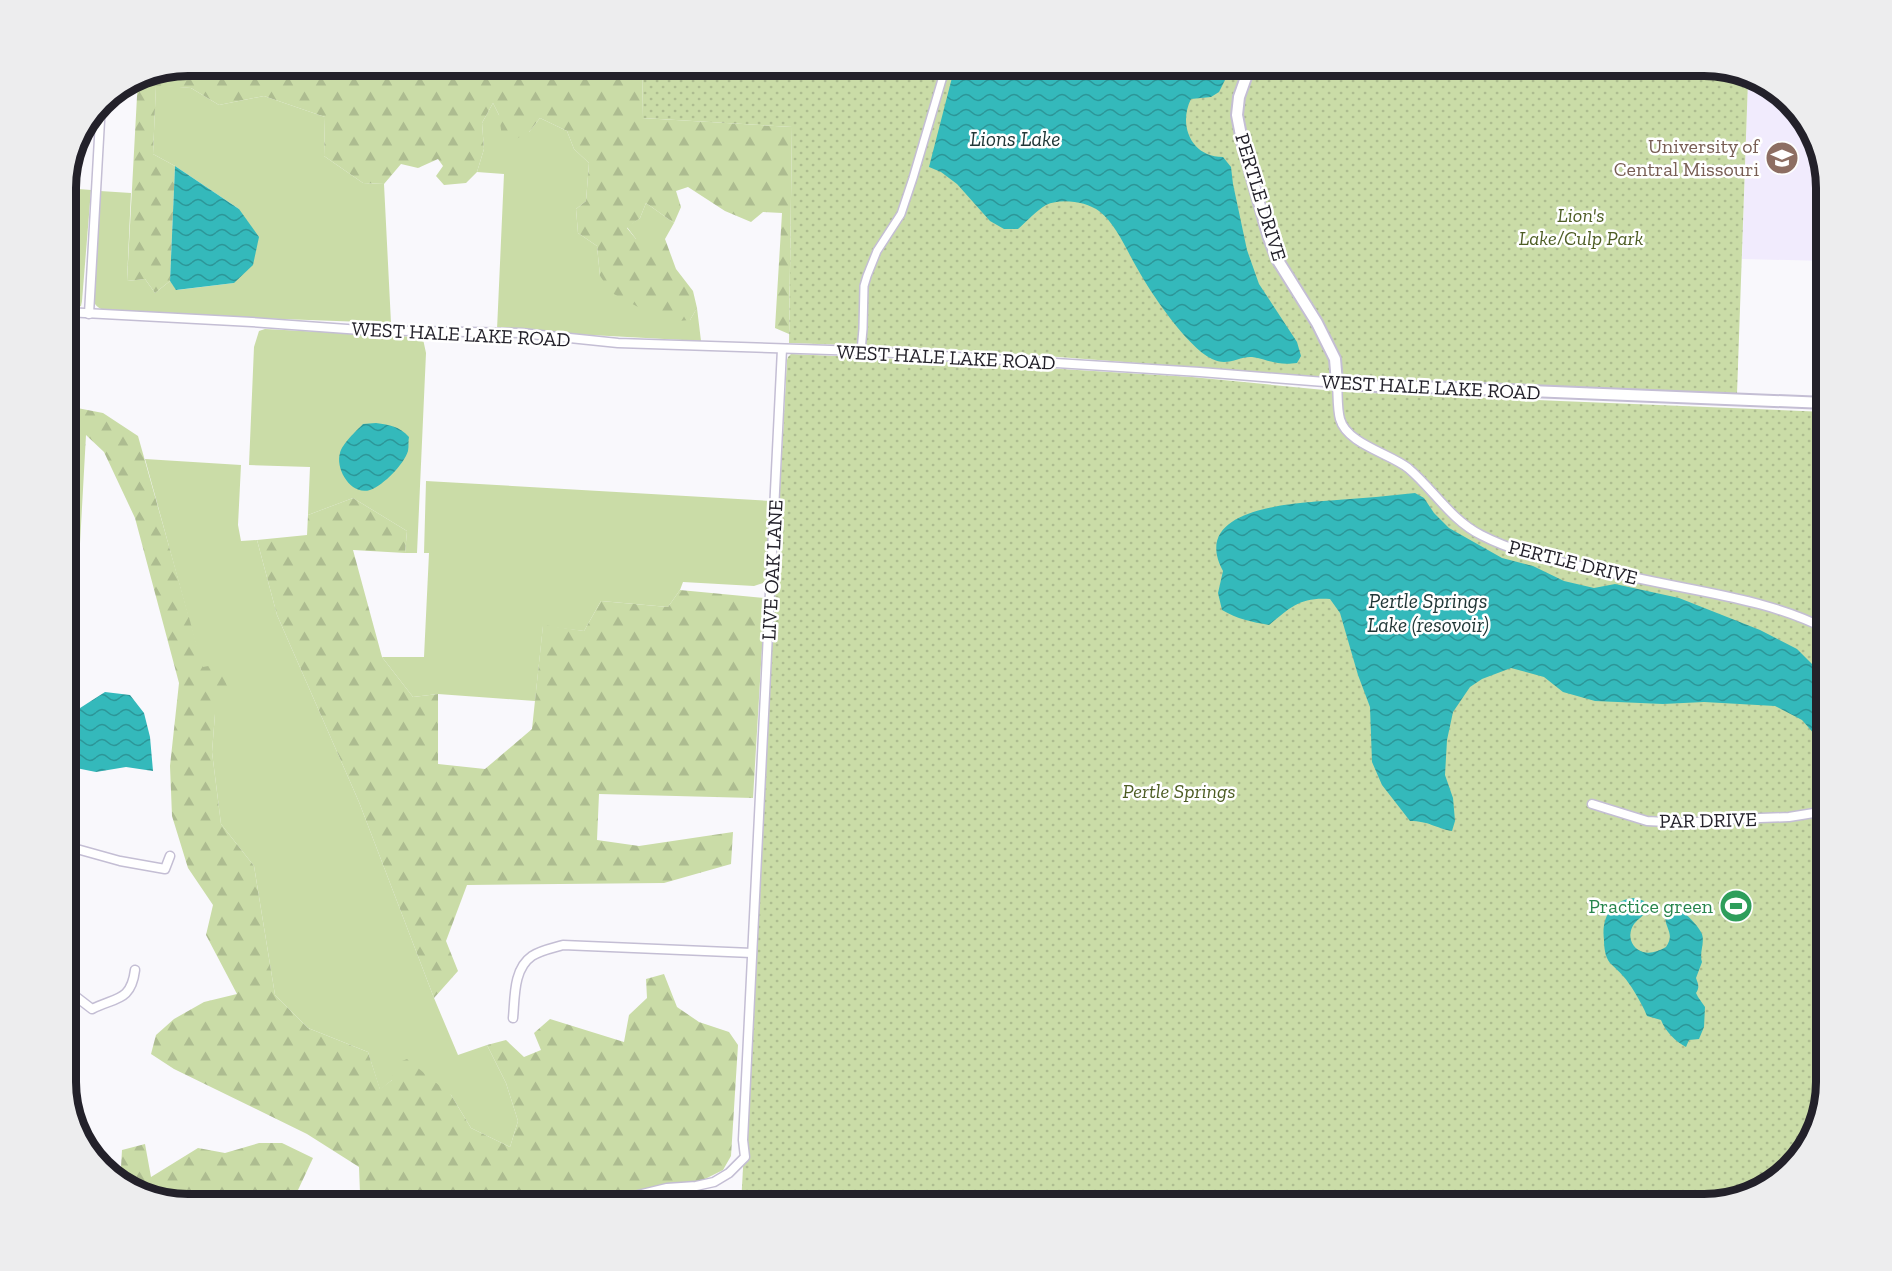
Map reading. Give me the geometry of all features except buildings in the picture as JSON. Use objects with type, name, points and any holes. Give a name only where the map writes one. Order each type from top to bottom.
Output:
[{"type":"street","points":[[861,351],[864,286],[877,251],[901,214],[943,76]]},
{"type":"street","name":"PERTLE DRIVE","points":[[1246,76],[1239,97],[1237,115],[1243,146],[1269,238],[1277,259],[1317,323],[1335,359],[1339,417],[1343,427],[1352,436],[1398,461],[1410,470],[1449,512],[1480,535],[1505,546],[1557,561],[1750,601],[1779,609],[1816,625]]},
{"type":"street","points":[[89,314],[100,120]]},
{"type":"street","name":"WEST HALE LAKE ROAD","points":[[77,313],[361,330],[521,333],[618,343],[861,351],[1376,387],[1455,387],[1816,403]]},
{"type":"street","name":"LIVE OAK LANE","points":[[642,1194],[667,1188],[714,1182],[729,1173],[745,1157],[743,1140],[782,349]]},
{"type":"street","name":"PAR DRIVE","points":[[1592,804],[1647,821],[1684,823],[1777,818],[1816,812]]},
{"type":"street","points":[[77,849],[120,861],[165,869],[170,856]]},
{"type":"street","points":[[513,1018],[516,987],[524,963],[540,951],[563,945],[752,953]]},
{"type":"street","points":[[77,997],[92,1009],[123,997],[133,982],[135,970]]},
{"type":"shaded area","name":"University of Central Missouri","points":[[1748,86],[1766,95],[1788,115],[1801,132],[1807,146],[1815,174],[1816,261],[1742,259]]},
{"type":"green space","points":[[188,76],[643,76],[642,118],[792,127],[789,334],[775,328],[782,213],[763,212],[751,222],[725,211],[688,187],[676,191],[681,207],[674,223],[646,203],[640,218],[627,228],[636,239],[665,239],[676,269],[693,291],[697,308],[690,320],[666,322],[612,293],[600,276],[597,246],[578,233],[576,209],[586,201],[589,163],[574,149],[567,131],[540,118],[529,132],[516,139],[502,137],[499,115],[493,103],[482,123],[484,149],[477,172],[466,183],[444,185],[436,176],[443,166],[438,159],[418,168],[401,164],[384,184],[363,183],[324,156],[325,117],[264,96],[219,105],[191,88],[156,86],[153,154],[175,166],[170,281],[155,293],[145,279],[127,281],[137,89],[159,80]]},
{"type":"green space","name":"Lion's Lake/Culp Park","points":[[643,76],[1704,76],[1733,80],[1748,86],[1737,394],[1360,380],[992,352],[789,343],[792,127],[642,118]]},
{"type":"green space","points":[[156,85],[191,88],[219,105],[264,96],[325,117],[324,156],[363,183],[384,184],[391,323],[123,313],[106,311],[96,305],[93,301],[100,191],[131,193],[127,281],[145,279],[155,293],[170,281],[177,290],[234,283],[239,209],[153,154]]},
{"type":"green space","points":[[493,103],[499,115],[529,132],[540,118],[567,131],[574,149],[589,163],[586,201],[576,209],[578,233],[597,246],[600,276],[690,320],[697,308],[701,341],[497,330],[504,174],[477,172],[484,149],[482,123]]},
{"type":"green space","points":[[77,189],[91,190],[81,306],[77,307]]},
{"type":"green space","points":[[646,203],[674,223],[665,239],[636,239],[627,227],[640,218]]},
{"type":"green space","points":[[265,329],[423,339],[426,353],[417,553],[405,553],[407,531],[353,498],[308,515],[310,467],[249,465],[254,347],[259,331]]},
{"type":"green space","name":"Pertle Springs","points":[[791,354],[880,358],[1192,377],[1345,392],[1816,412],[1816,1083],[1812,1112],[1797,1145],[1766,1176],[1740,1189],[1718,1194],[742,1194],[788,357]]},
{"type":"green space","points":[[77,408],[103,413],[138,436],[203,667],[219,664],[230,694],[215,714],[212,752],[221,824],[254,866],[275,995],[308,1028],[368,1052],[380,1089],[392,1080],[392,1065],[407,1059],[451,1095],[471,1128],[510,1147],[518,1121],[506,1083],[487,1045],[506,1040],[524,1057],[541,1050],[534,1033],[550,1019],[624,1042],[629,1015],[647,998],[646,979],[664,974],[677,1007],[699,1022],[729,1032],[738,1045],[731,1156],[723,1170],[699,1182],[612,1194],[361,1194],[359,1167],[307,1134],[174,1069],[151,1054],[156,1035],[174,1019],[204,1002],[237,994],[206,935],[213,905],[188,868],[172,816],[170,766],[179,683],[135,518],[104,452],[86,435],[79,562],[77,562]]},
{"type":"green space","points":[[145,459],[241,465],[238,525],[241,541],[257,540],[277,615],[359,802],[458,1055],[487,1045],[506,1083],[518,1121],[510,1147],[471,1128],[451,1095],[392,1080],[380,1090],[368,1052],[308,1028],[275,995],[254,866],[221,824],[212,752],[215,714]]},
{"type":"green space","points":[[426,481],[771,501],[767,577],[763,583],[754,586],[683,582],[668,607],[601,601],[584,631],[543,626],[535,701],[438,694],[413,697],[382,657],[424,657],[429,553],[424,553]]},
{"type":"green space","points":[[353,498],[407,531],[405,553],[353,550],[382,657],[413,697],[438,694],[438,764],[485,769],[532,729],[543,625],[584,631],[601,601],[668,607],[680,590],[765,598],[753,798],[599,794],[597,840],[639,846],[733,832],[731,864],[664,883],[467,885],[446,941],[458,971],[434,998],[359,802],[277,615],[257,540],[307,535],[308,515]]},
{"type":"green space","points":[[259,1143],[282,1143],[313,1158],[298,1190],[300,1194],[174,1194],[152,1189],[121,1172],[122,1150],[145,1144],[151,1177],[198,1148],[225,1153]]},
{"type":"water","name":"Lions Lake","points":[[952,76],[1227,76],[1219,92],[1211,97],[1191,99],[1187,109],[1187,129],[1195,146],[1212,156],[1223,157],[1231,167],[1247,250],[1259,284],[1297,342],[1301,356],[1297,363],[1290,364],[1252,357],[1228,362],[1212,359],[1202,353],[1170,318],[1143,278],[1116,230],[1099,211],[1073,202],[1052,203],[1039,210],[1018,229],[1004,229],[990,221],[957,184],[941,172],[929,167]]},
{"type":"water","points":[[175,166],[239,209],[259,237],[253,265],[234,283],[176,290],[170,281]]},
{"type":"water","points":[[376,423],[402,430],[409,437],[408,451],[398,468],[387,479],[370,490],[363,491],[346,480],[340,466],[340,453],[346,442],[363,424]]},
{"type":"water","name":"Pertle Springs Lake (resovoir)","points":[[1415,493],[1424,498],[1434,513],[1449,528],[1502,558],[1533,566],[1564,581],[1594,588],[1615,584],[1679,598],[1760,630],[1797,649],[1816,668],[1816,736],[1802,720],[1775,706],[1704,702],[1663,704],[1595,701],[1563,692],[1544,677],[1511,668],[1482,679],[1470,687],[1453,712],[1447,740],[1445,775],[1453,798],[1455,821],[1452,831],[1422,822],[1410,821],[1382,785],[1372,762],[1370,707],[1340,613],[1330,599],[1296,604],[1269,625],[1245,620],[1222,610],[1218,593],[1223,571],[1216,549],[1221,533],[1234,521],[1253,512],[1298,503]]},
{"type":"water","points":[[105,692],[130,695],[144,713],[150,737],[153,771],[126,767],[96,772],[77,768],[77,710]]},
{"type":"water","points":[[1636,898],[1644,901],[1647,909],[1634,924],[1630,936],[1633,944],[1639,950],[1646,953],[1666,947],[1670,938],[1666,923],[1669,909],[1679,909],[1702,934],[1702,962],[1696,978],[1698,987],[1696,993],[1705,1007],[1704,1027],[1699,1039],[1689,1040],[1686,1047],[1671,1036],[1661,1020],[1647,1016],[1629,984],[1610,963],[1606,955],[1604,924],[1606,917],[1620,902]]},
{"type":"place","name":"University of Central Missouri","points":[[1782,158]]},
{"type":"place","name":"Practice green","points":[[1736,906]]}]
